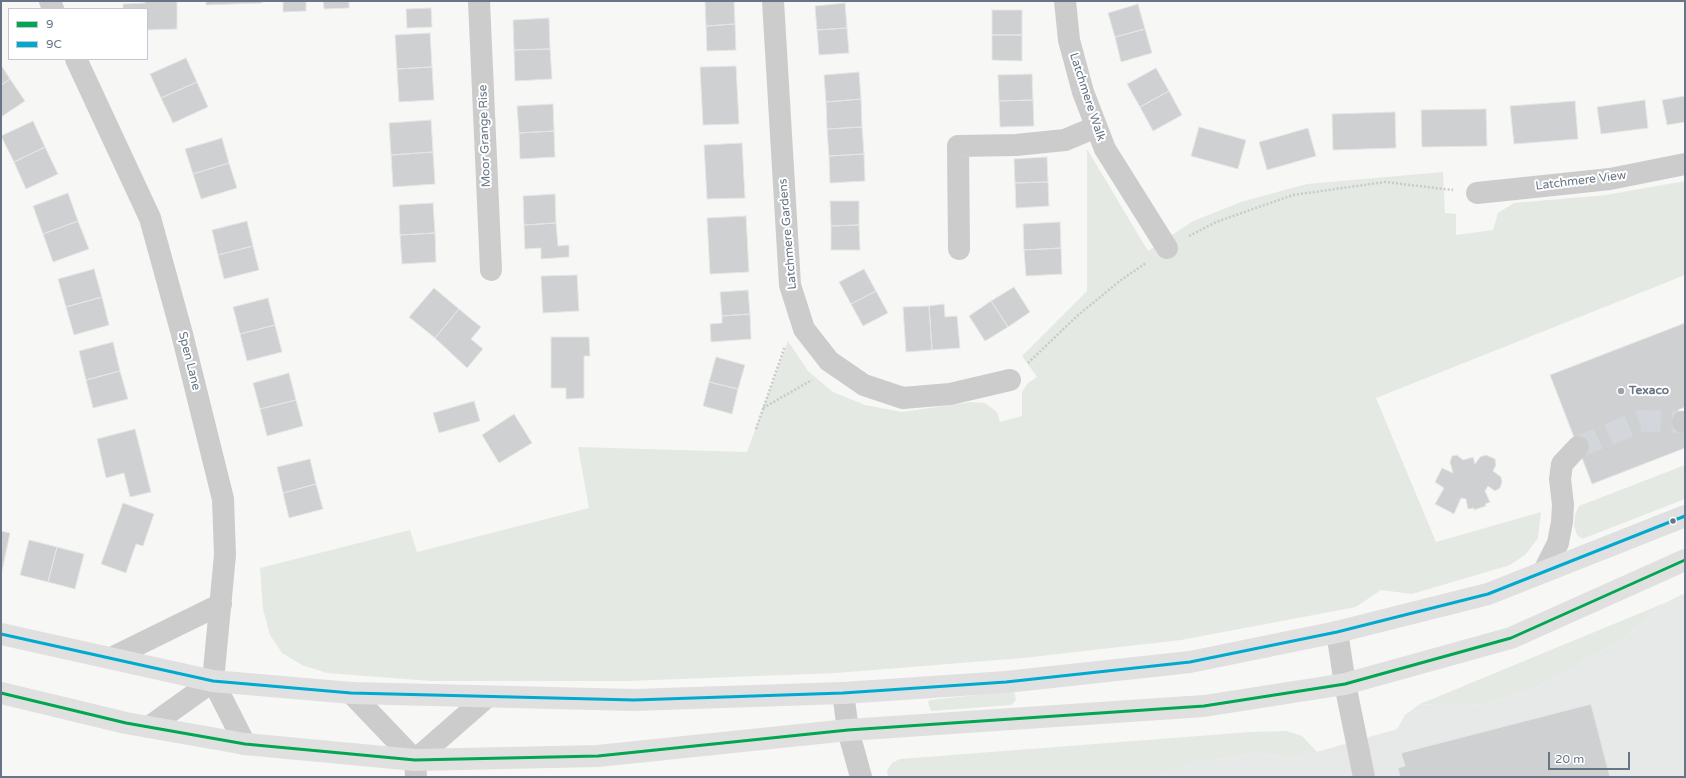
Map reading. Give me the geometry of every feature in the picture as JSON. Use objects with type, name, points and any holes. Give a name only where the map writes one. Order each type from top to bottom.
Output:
[{"type":"highway","points":[[1,634],[213,681],[351,692],[634,700],[843,693],[1006,682],[1190,662],[1337,632],[1488,594],[1685,516]]},
{"type":"highway","points":[[1,693],[149,727],[245,744],[416,769],[598,756],[848,730],[1204,706],[1345,684],[1511,638],[1685,560]]},
{"type":"street","name":"Moor Grange Rise","points":[[479,1],[491,270]]},
{"type":"street","name":"Latchmere Gardens","points":[[773,1],[790,285],[804,329],[829,361],[837,367],[864,385],[903,398],[950,394],[1010,380]]},
{"type":"street","name":"Latchmere Walk","points":[[1065,1],[1069,40],[1083,92],[1105,149],[1167,248]]},
{"type":"street","name":"Spen Lane","points":[[76,60],[150,218],[182,334],[223,499],[226,555],[213,681]]},
{"type":"street","points":[[959,249],[958,146],[1016,145],[1065,140],[1096,127]]},
{"type":"street","name":"Latchmere View","points":[[1477,193],[1610,179],[1685,164]]},
{"type":"street","points":[[1544,571],[1558,543],[1562,522],[1563,505],[1560,479],[1562,464],[1578,447]]},
{"type":"street","points":[[111,658],[221,604]]},
{"type":"street","points":[[1337,632],[1345,684],[1364,777]]},
{"type":"street","points":[[149,727],[213,681],[245,744]]},
{"type":"street","points":[[351,692],[416,769],[487,697]]},
{"type":"street","points":[[843,693],[848,730],[861,777]]},
{"type":"path","points":[[1010,380],[1077,316],[1121,280],[1167,248],[1216,222],[1293,195],[1386,182],[1477,193]]},
{"type":"path","points":[[756,429],[798,310]]},
{"type":"path","points":[[763,408],[837,367]]},
{"type":"shaded area","points":[[1087,149],[1148,251],[1193,221],[1244,201],[1307,184],[1443,172],[1445,213],[1456,214],[1456,235],[1493,230],[1498,213],[1514,203],[1606,195],[1685,181],[1685,275],[1376,398],[1436,542],[1541,512],[1538,538],[1526,554],[1510,565],[1412,594],[1381,590],[1356,607],[1181,640],[1023,658],[836,673],[629,681],[431,681],[327,673],[302,665],[282,653],[270,635],[263,609],[260,568],[410,530],[417,552],[589,508],[578,447],[747,452],[788,341],[808,371],[833,392],[865,405],[902,412],[971,402],[985,403],[997,412],[1000,422],[1022,416],[1022,392],[1028,383],[1037,377],[1022,356],[1087,291]]},
{"type":"shaded area","points":[[1685,465],[1685,499],[1582,539],[1577,535],[1574,526],[1575,515],[1579,506]]},
{"type":"shaded area","points":[[1685,593],[1685,777],[1153,777],[1198,762],[1258,753],[1292,759],[1397,729],[1405,715],[1420,704],[1455,706],[1486,704],[1534,689],[1621,641],[1667,602]]},
{"type":"shaded area","points":[[1667,602],[1621,641],[1534,689],[1486,704],[1455,706],[1420,704]]},
{"type":"shaded area","points":[[1014,691],[1016,700],[1011,705],[931,711],[928,702],[930,700]]},
{"type":"shaded area","points":[[1287,731],[1302,736],[1317,752],[1292,759],[1258,753],[1198,762],[1153,777],[888,777],[887,771],[892,763],[900,759],[1250,732]]},
{"type":"building","points":[[145,1],[177,1],[177,29],[148,30],[148,8],[123,8],[123,4],[145,3]]},
{"type":"building","points":[[206,1],[262,1],[262,3],[206,5]]},
{"type":"building","points":[[283,1],[306,1],[306,11],[283,12]]},
{"type":"building","points":[[323,1],[349,1],[349,8],[324,9]]},
{"type":"building","points":[[705,1],[734,1],[735,24],[706,26]]},
{"type":"building","points":[[845,3],[847,28],[817,30],[815,6]]},
{"type":"building","points":[[1138,4],[1145,29],[1115,37],[1108,13]]},
{"type":"building","points":[[431,8],[432,27],[407,28],[406,9]]},
{"type":"building","points":[[992,10],[1022,10],[1022,35],[992,35]]},
{"type":"building","points":[[549,18],[550,49],[514,50],[513,20]]},
{"type":"building","points":[[735,24],[736,50],[707,51],[706,26]]},
{"type":"building","points":[[847,28],[849,53],[819,55],[817,30]]},
{"type":"building","points":[[1145,29],[1152,53],[1121,62],[1115,37]]},
{"type":"building","points":[[430,33],[432,67],[397,69],[395,35]]},
{"type":"building","points":[[992,35],[1022,35],[1022,61],[992,60]]},
{"type":"building","points":[[550,49],[552,79],[515,81],[514,50]]},
{"type":"building","points":[[186,58],[197,82],[161,98],[150,74]]},
{"type":"building","points":[[1,65],[10,79],[1,85]]},
{"type":"building","points":[[736,66],[739,124],[703,125],[700,67]]},
{"type":"building","points":[[432,67],[434,100],[399,102],[397,69]]},
{"type":"building","points":[[1156,68],[1169,91],[1140,107],[1127,84]]},
{"type":"building","points":[[859,72],[861,99],[826,102],[824,75]]},
{"type":"building","points":[[1032,74],[1033,100],[999,101],[998,75]]},
{"type":"building","points":[[10,79],[25,101],[1,117],[1,85]]},
{"type":"building","points":[[197,82],[208,107],[173,123],[161,98]]},
{"type":"building","points":[[1169,91],[1182,115],[1153,131],[1140,107]]},
{"type":"building","points":[[1685,96],[1685,122],[1667,125],[1662,100]]},
{"type":"building","points":[[861,99],[862,127],[827,129],[826,102]]},
{"type":"building","points":[[1033,100],[1034,126],[1000,127],[999,101]]},
{"type":"building","points":[[1645,100],[1648,128],[1601,134],[1597,107]]},
{"type":"building","points":[[1575,101],[1578,139],[1514,144],[1510,106]]},
{"type":"building","points":[[553,104],[554,131],[519,133],[517,106]]},
{"type":"building","points":[[1486,109],[1487,146],[1422,147],[1421,110]]},
{"type":"building","points":[[1395,112],[1396,148],[1333,150],[1332,114]]},
{"type":"building","points":[[431,120],[433,152],[391,155],[389,123]]},
{"type":"building","points":[[33,121],[45,147],[14,162],[1,136]]},
{"type":"building","points":[[862,127],[864,154],[829,156],[827,129]]},
{"type":"building","points":[[1199,127],[1246,140],[1238,169],[1191,156]]},
{"type":"building","points":[[1308,128],[1316,156],[1267,170],[1259,142]]},
{"type":"building","points":[[554,131],[555,157],[520,159],[519,133]]},
{"type":"building","points":[[222,138],[229,163],[193,174],[185,149]]},
{"type":"building","points":[[742,143],[745,198],[707,199],[704,145]]},
{"type":"building","points":[[45,147],[58,174],[26,189],[14,162]]},
{"type":"building","points":[[433,152],[435,184],[393,187],[391,155]]},
{"type":"building","points":[[864,154],[865,181],[830,183],[829,156]]},
{"type":"building","points":[[1047,157],[1048,182],[1015,183],[1014,159]]},
{"type":"building","points":[[229,163],[237,188],[201,199],[193,174]]},
{"type":"building","points":[[1048,182],[1049,206],[1016,208],[1015,183]]},
{"type":"building","points":[[68,193],[78,221],[43,234],[33,206]]},
{"type":"building","points":[[555,194],[556,223],[524,225],[523,196]]},
{"type":"building","points":[[830,201],[859,201],[859,225],[831,226]]},
{"type":"building","points":[[433,203],[435,233],[400,235],[399,205]]},
{"type":"building","points":[[746,216],[749,272],[710,274],[707,218]]},
{"type":"building","points":[[78,221],[89,249],[53,262],[43,234]]},
{"type":"building","points":[[247,221],[253,246],[218,255],[212,230]]},
{"type":"building","points":[[1060,222],[1061,248],[1024,250],[1023,224]]},
{"type":"building","points":[[556,223],[558,246],[569,245],[569,257],[541,259],[541,248],[525,249],[524,225]]},
{"type":"building","points":[[859,225],[860,250],[831,250],[831,226]]},
{"type":"building","points":[[435,233],[436,262],[402,264],[400,235]]},
{"type":"building","points":[[253,246],[259,270],[224,279],[218,255]]},
{"type":"building","points":[[1061,248],[1062,274],[1026,276],[1024,250]]},
{"type":"building","points":[[94,269],[102,297],[66,307],[58,279]]},
{"type":"building","points":[[864,269],[876,291],[851,304],[839,282]]},
{"type":"building","points":[[577,275],[579,311],[543,313],[541,276]]},
{"type":"building","points":[[1014,287],[1030,312],[1008,327],[991,301]]},
{"type":"building","points":[[434,288],[459,309],[435,338],[409,317]]},
{"type":"building","points":[[748,290],[750,314],[722,316],[720,292]]},
{"type":"building","points":[[876,291],[888,313],[863,326],[851,304]]},
{"type":"building","points":[[102,297],[109,325],[74,335],[66,307]]},
{"type":"building","points":[[268,298],[275,325],[240,334],[233,307]]},
{"type":"building","points":[[991,301],[1008,327],[985,341],[969,316]]},
{"type":"building","points":[[944,304],[945,317],[957,316],[960,348],[932,350],[929,306]]},
{"type":"building","points":[[929,306],[932,350],[906,352],[903,307]]},
{"type":"building","points":[[459,309],[481,327],[471,339],[483,349],[467,368],[435,338]]},
{"type":"building","points":[[750,314],[751,339],[711,342],[710,324],[722,323],[722,316]]},
{"type":"building","name":"Texaco","points":[[1685,323],[1685,407],[1678,410],[1685,426],[1685,448],[1592,484],[1550,375]]},
{"type":"building","points":[[275,325],[282,352],[247,361],[240,334]]},
{"type":"building","points":[[551,337],[589,337],[590,356],[584,356],[584,398],[566,399],[566,388],[551,388]]},
{"type":"building","points":[[113,342],[120,371],[86,380],[79,351]]},
{"type":"building","points":[[716,357],[745,365],[738,389],[709,382]]},
{"type":"building","points":[[120,371],[128,399],[93,408],[86,380]]},
{"type":"building","points":[[289,373],[296,400],[260,409],[253,383]]},
{"type":"building","points":[[709,382],[738,389],[732,414],[703,406]]},
{"type":"building","points":[[296,400],[303,426],[267,436],[260,409]]},
{"type":"building","points":[[474,401],[480,421],[439,433],[433,413]]},
{"type":"building","points":[[514,414],[532,443],[499,463],[482,435]]},
{"type":"building","points":[[135,429],[151,492],[130,497],[124,473],[106,478],[97,439]]},
{"type":"building","points":[[1457,455],[1463,460],[1473,457],[1475,464],[1480,457],[1486,455],[1495,459],[1496,465],[1493,471],[1501,477],[1502,482],[1500,488],[1495,491],[1488,486],[1485,491],[1490,502],[1485,504],[1486,506],[1474,510],[1474,508],[1468,509],[1466,499],[1461,498],[1454,514],[1435,504],[1444,488],[1435,482],[1442,468],[1453,473],[1450,462],[1452,456]]},
{"type":"building","points":[[310,459],[316,484],[283,493],[277,467]]},
{"type":"building","points":[[316,484],[323,509],[289,518],[283,493]]},
{"type":"building","points":[[123,503],[154,514],[143,546],[136,544],[126,573],[101,564]]},
{"type":"building","points":[[1,531],[10,533],[2,571],[1,571]]},
{"type":"building","points":[[29,540],[57,547],[48,582],[20,575]]},
{"type":"building","points":[[57,547],[84,554],[75,589],[48,582]]},
{"type":"building","points":[[1591,704],[1610,777],[1400,777],[1398,768],[1405,766],[1401,753]]},
{"type":"tunnel","points":[[1578,447],[1641,421],[1683,422]]},
{"type":"transit line","name":"9C","points":[[1,634],[213,681],[351,693],[634,700],[843,693],[1006,682],[1190,662],[1337,632],[1488,594],[1685,516]]},
{"type":"transit line","name":"9","points":[[1,693],[126,723],[245,744],[415,760],[598,756],[848,730],[1204,706],[1345,684],[1511,638],[1685,560]]},
{"type":"place","name":"Texaco","points":[[1621,391]]}]
